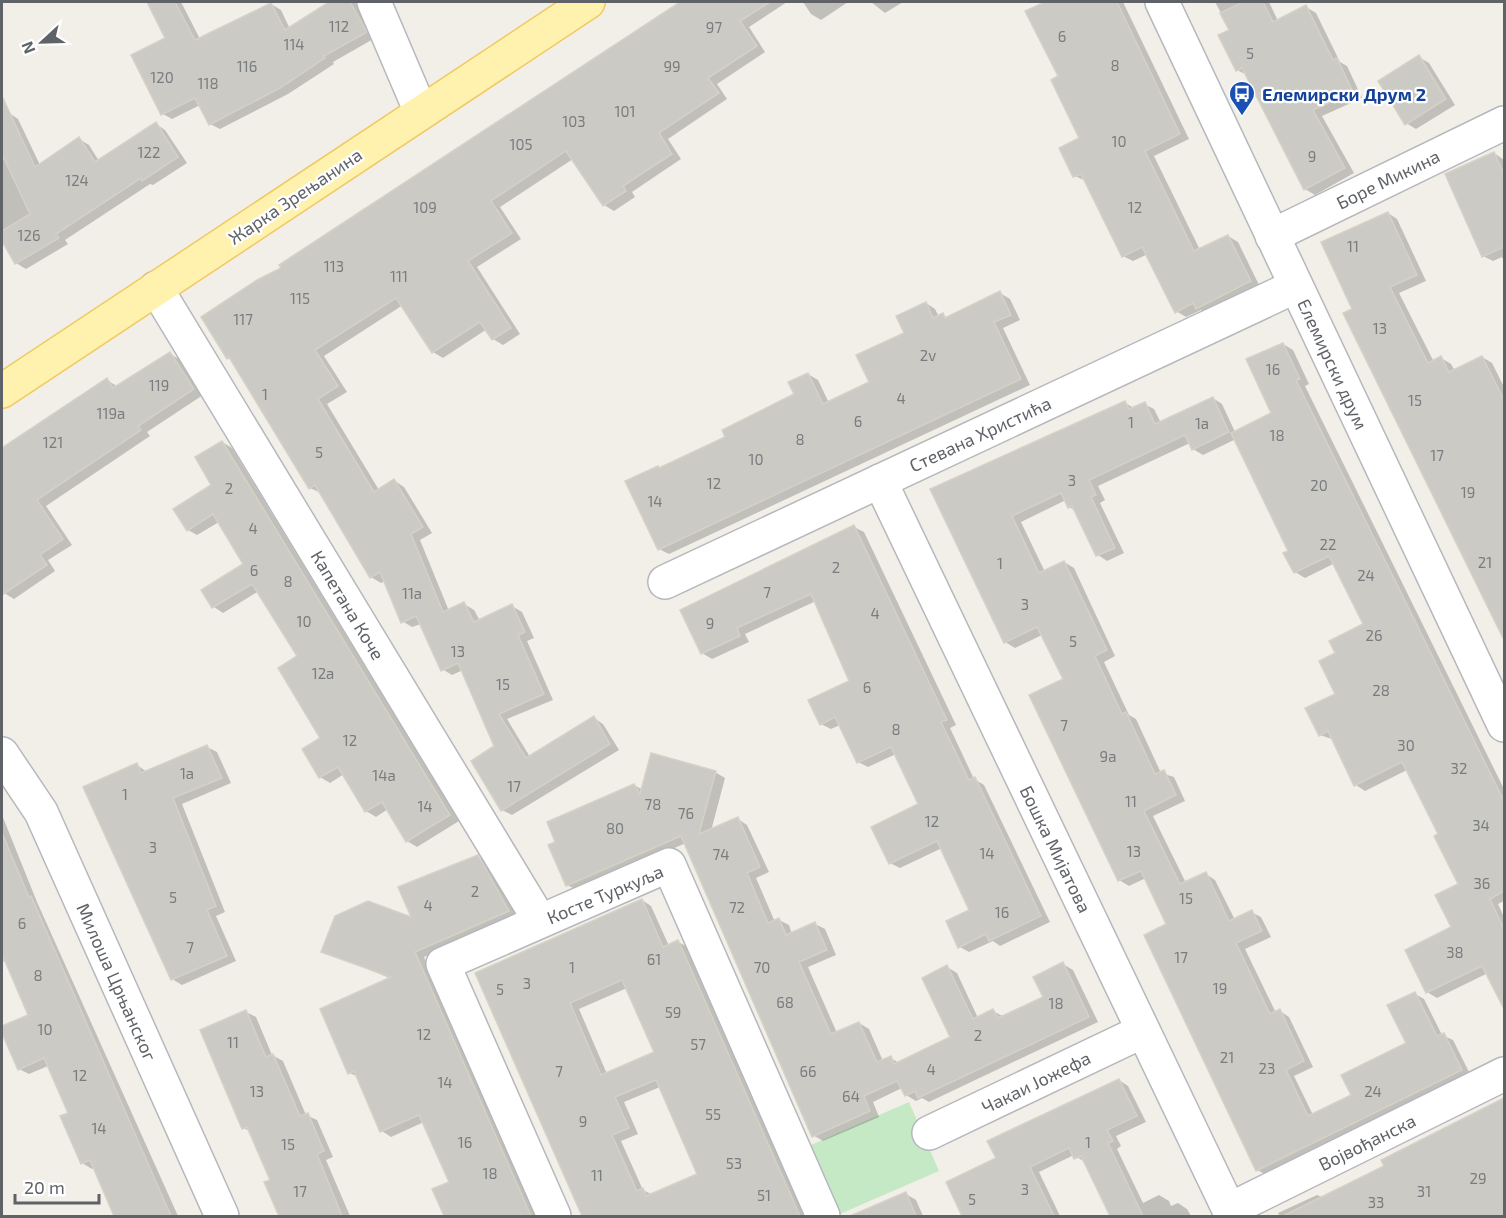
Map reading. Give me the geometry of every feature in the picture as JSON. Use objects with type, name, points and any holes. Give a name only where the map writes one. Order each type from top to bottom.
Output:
[{"type":"main road","name":"Жарка Зрењанина","points":[[2,391],[588,2]]},
{"type":"street","points":[[374,2],[421,112]]},
{"type":"street","name":"Елемирски друм","points":[[1162,2],[1504,725]]},
{"type":"street","name":"Боре Микина","points":[[1272,236],[1504,123]]},
{"type":"street","name":"Стевана Христића","points":[[665,582],[1296,286]]},
{"type":"street","name":"Капетана Коче","points":[[156,288],[540,921]]},
{"type":"street","name":"Бошка Мијатова","points":[[880,481],[1231,1214]]},
{"type":"street","name":"Милоша Црњанског","points":[[2,754],[42,812],[222,1216]]},
{"type":"street","name":"Косте Туркуља","points":[[554,1216],[443,964],[669,865],[823,1216]]},
{"type":"street","name":"Чакаи Јожефа","points":[[929,1133],[1143,1031]]},
{"type":"street","name":"Војвођанска","points":[[1231,1214],[1504,1074]]},
{"type":"green space","points":[[909,1102],[939,1171],[835,1216],[795,1152]]},
{"type":"building","points":[[147,2],[175,2],[195,40],[271,3],[285,30],[329,2],[350,2],[367,32],[324,56],[325,58],[280,88],[209,125],[195,98],[161,115],[131,55],[165,38]]},
{"type":"building","points":[[680,2],[770,2],[740,21],[757,46],[708,78],[719,93],[659,133],[672,154],[623,186],[626,191],[603,206],[566,151],[491,201],[512,233],[468,261],[511,328],[492,340],[480,322],[432,353],[396,298],[315,350],[338,386],[318,399],[374,492],[394,479],[423,527],[411,534],[443,612],[464,602],[474,622],[512,604],[525,632],[518,635],[544,694],[499,714],[526,758],[594,716],[610,744],[501,811],[471,761],[494,746],[458,663],[441,671],[416,616],[401,623],[380,572],[370,578],[315,485],[309,489],[229,357],[227,359],[201,317],[257,280],[281,268],[279,265]]},
{"type":"building","points":[[1045,2],[1117,2],[1180,134],[1145,151],[1194,251],[1228,235],[1251,281],[1196,309],[1193,303],[1175,313],[1142,247],[1122,257],[1081,174],[1073,177],[1059,148],[1079,138],[1051,80],[1058,76],[1025,11]]},
{"type":"building","points":[[1243,2],[1263,2],[1273,22],[1306,5],[1333,60],[1337,58],[1353,92],[1313,110],[1345,168],[1304,190],[1242,68],[1236,71],[1218,35],[1229,30],[1220,13]]},
{"type":"building","points":[[1419,55],[1446,99],[1405,125],[1378,81]]},
{"type":"building","points":[[2,96],[35,167],[79,137],[95,162],[156,122],[178,157],[142,181],[141,178],[56,234],[59,238],[15,264],[2,241],[2,231],[30,214],[2,154]]},
{"type":"building","points":[[1494,152],[1504,174],[1504,247],[1482,257],[1445,174]]},
{"type":"building","points":[[1388,212],[1417,275],[1390,287],[1428,363],[1441,356],[1449,372],[1482,356],[1504,400],[1504,640],[1343,313],[1352,309],[1321,242]]},
{"type":"building","points":[[1000,291],[1011,315],[994,322],[1021,379],[658,550],[625,481],[725,437],[722,430],[794,394],[788,382],[808,373],[823,404],[869,382],[856,355],[904,333],[896,316],[926,302],[933,318],[943,313],[945,318]]},
{"type":"building","points":[[1283,343],[1300,379],[1296,380],[1504,801],[1504,891],[1490,899],[1504,929],[1504,1009],[1482,966],[1426,993],[1405,950],[1451,927],[1435,895],[1458,884],[1434,836],[1438,834],[1402,762],[1354,786],[1328,731],[1319,736],[1305,708],[1335,694],[1319,661],[1335,653],[1329,641],[1363,624],[1329,556],[1294,573],[1283,553],[1288,551],[1231,433],[1271,413],[1246,359]]},
{"type":"building","points":[[170,352],[194,389],[138,426],[141,430],[37,500],[63,539],[40,555],[47,565],[2,595],[2,448],[107,378],[113,388]]},
{"type":"building","points":[[1213,397],[1229,432],[1192,450],[1185,435],[1089,480],[1096,495],[1091,497],[1115,548],[1096,556],[1072,506],[1068,508],[1061,493],[1012,516],[1039,573],[1064,561],[1107,650],[1095,656],[1122,714],[1126,712],[1155,774],[1164,770],[1176,795],[1144,811],[1180,884],[1206,872],[1229,921],[1252,910],[1262,931],[1236,943],[1270,1014],[1280,1009],[1304,1061],[1286,1070],[1308,1116],[1351,1095],[1341,1075],[1406,1043],[1387,1005],[1415,992],[1437,1036],[1444,1033],[1462,1070],[1256,1171],[1144,935],[1166,924],[1141,871],[1118,881],[1029,695],[1063,679],[1037,627],[1004,643],[930,489],[1125,401],[1129,409],[1145,402],[1155,424]]},
{"type":"building","points":[[222,441],[450,815],[406,842],[382,802],[365,812],[338,767],[319,778],[302,749],[320,738],[278,668],[297,656],[252,584],[212,608],[201,590],[243,564],[213,514],[187,531],[173,509],[211,485],[195,457]]},
{"type":"building","points":[[854,525],[947,720],[941,722],[969,780],[975,777],[1041,916],[989,941],[986,934],[958,948],[946,921],[969,910],[937,841],[889,864],[871,827],[918,804],[891,747],[857,763],[835,717],[820,725],[808,700],[849,681],[811,594],[737,628],[740,636],[701,654],[680,610]]},
{"type":"building","points":[[207,745],[222,778],[173,798],[216,906],[207,910],[227,956],[171,980],[83,787],[137,763],[141,773]]},
{"type":"building","points":[[651,753],[716,771],[699,834],[738,817],[760,867],[747,873],[768,923],[779,918],[786,935],[815,922],[827,950],[799,962],[831,1034],[859,1022],[877,1062],[891,1056],[894,1064],[950,1037],[922,978],[947,965],[973,1019],[993,1009],[998,1018],[1043,997],[1033,977],[1063,962],[1089,1017],[918,1098],[915,1091],[905,1096],[897,1081],[864,1096],[870,1111],[812,1137],[681,836],[566,886],[548,845],[555,842],[547,822],[634,784],[640,794]]},
{"type":"building","points":[[2,833],[171,1216],[114,1216],[90,1160],[81,1164],[60,1116],[68,1113],[44,1058],[18,1070],[2,1033],[2,1026],[28,1015],[2,954]]},
{"type":"building","points":[[478,855],[509,911],[415,952],[531,1216],[444,1216],[432,1189],[449,1182],[419,1115],[380,1132],[354,1071],[348,1074],[320,1009],[391,977],[321,952],[335,916],[368,901],[411,917],[398,887]]},
{"type":"building","points":[[642,899],[663,947],[678,940],[800,1216],[582,1216],[475,973]],"holes":[[[622,980],[654,1052],[601,1075],[570,1003]],[[656,1080],[697,1174],[646,1196],[643,1188],[637,1191],[612,1135],[629,1128],[615,1097]]]},
{"type":"building","points":[[246,1010],[266,1057],[273,1054],[300,1116],[308,1113],[324,1151],[317,1154],[342,1216],[279,1216],[264,1182],[270,1180],[247,1127],[242,1129],[200,1030]]},
{"type":"building","points":[[1119,1079],[1137,1116],[1107,1130],[1113,1141],[1108,1143],[1143,1216],[1110,1216],[1081,1156],[1074,1159],[1069,1148],[1030,1167],[1054,1216],[962,1216],[946,1182],[996,1158],[987,1141]]},
{"type":"building","points":[[1504,1098],[1504,1216],[1283,1216],[1384,1166],[1381,1160]]},
{"type":"building","points":[[906,1192],[916,1216],[850,1216]]},
{"type":"place","name":"Елемирски Друм 2","points":[[1242,117]]}]
